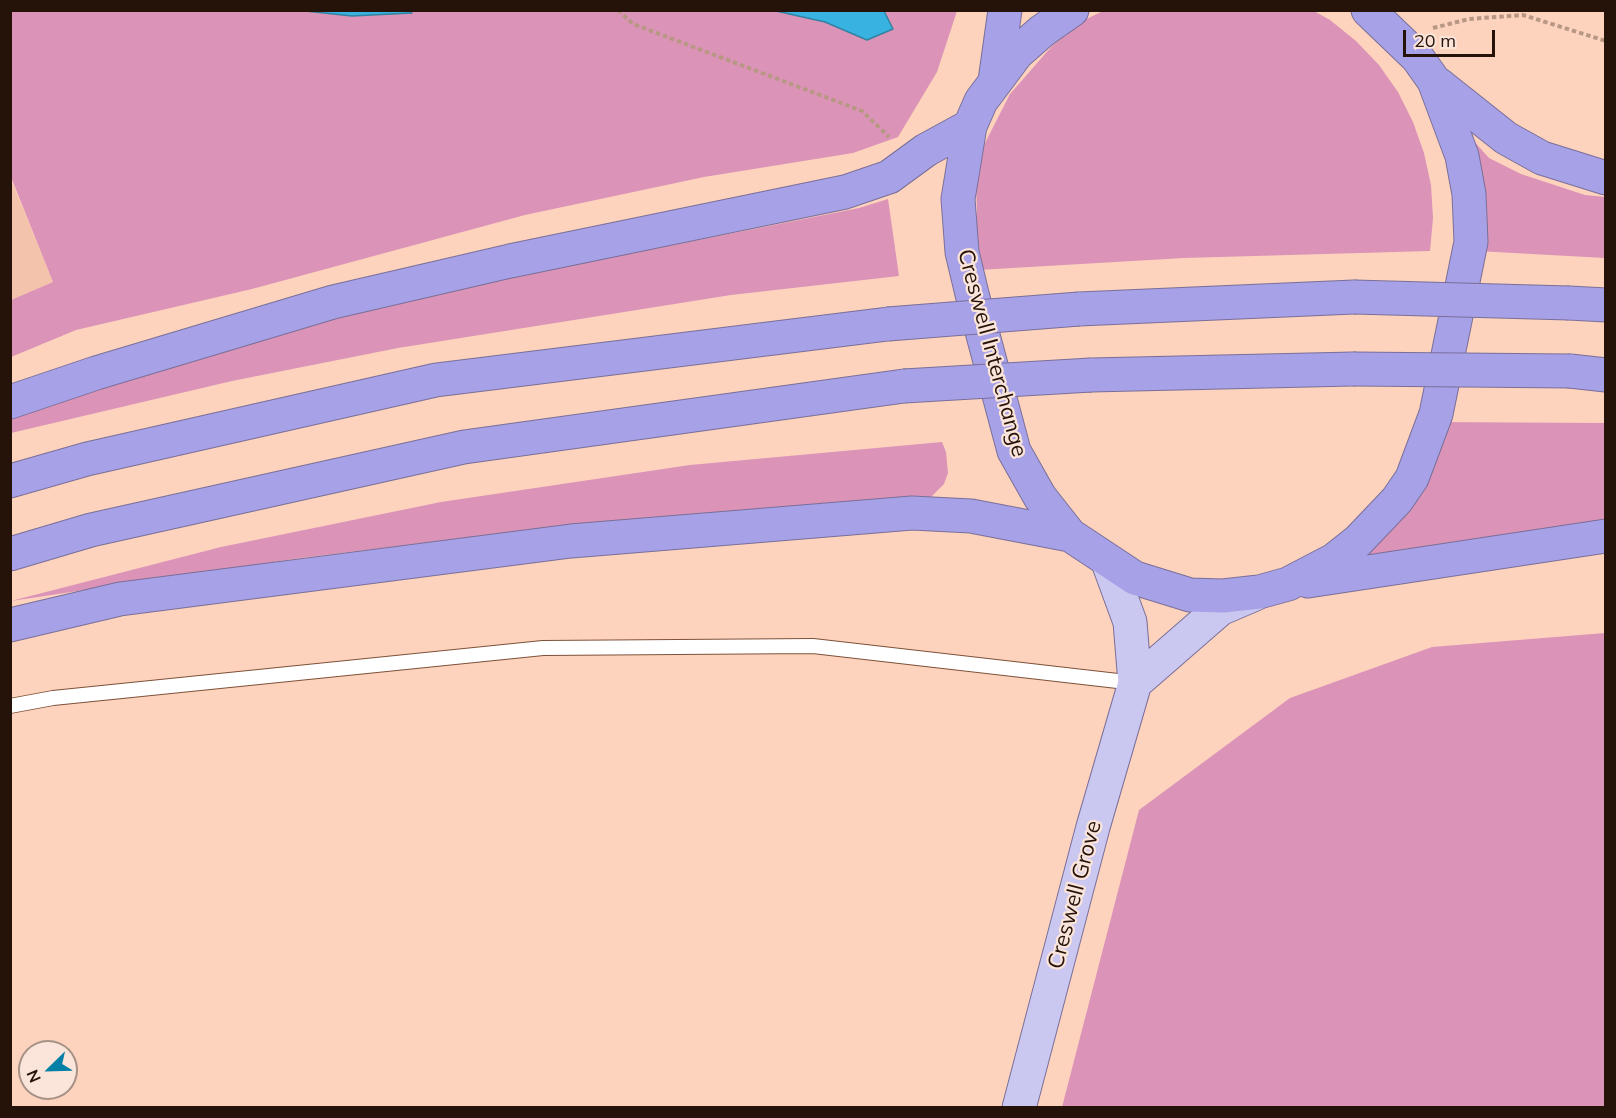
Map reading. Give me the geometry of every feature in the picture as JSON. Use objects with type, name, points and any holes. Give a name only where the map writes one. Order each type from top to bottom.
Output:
[{"type":"highway","points":[[995,81],[1005,10]]},
{"type":"highway","name":"Creswell Interchange","points":[[1072,10],[1042,31],[1017,53],[981,101],[970,126],[958,199],[962,252],[972,294],[1014,451],[1040,497],[1070,536],[1135,578],[1190,595],[1223,596],[1274,588],[1312,573],[1350,547],[1397,500],[1422,455],[1436,414],[1471,242],[1469,194],[1462,156],[1434,81],[1378,19]]},
{"type":"highway","points":[[1434,81],[1506,138],[1542,158],[1605,178]]},
{"type":"highway","points":[[10,402],[96,373],[333,302],[510,261],[845,192],[889,177],[926,150],[970,126]]},
{"type":"highway","points":[[10,481],[87,459],[436,380],[888,324],[1079,309],[1354,297],[1605,305]]},
{"type":"highway","points":[[10,554],[91,530],[464,447],[904,386],[1091,375],[1353,369],[1570,371],[1605,375]]},
{"type":"highway","points":[[10,625],[120,599],[572,541],[912,513],[971,516],[1070,536]]},
{"type":"highway","points":[[1274,588],[1605,536]]},
{"type":"main road","name":"Creswell Grove","points":[[1019,1107],[1093,827],[1135,683],[1130,622],[1108,562]]},
{"type":"main road","points":[[1135,683],[1220,609],[1274,588]]},
{"type":"lane","points":[[10,706],[53,698],[543,648],[813,646],[1135,683]]},
{"type":"path","points":[[618,10],[633,24],[862,111],[891,142]]},
{"type":"path","points":[[1378,19],[1469,19],[1523,15],[1605,41]]},
{"type":"shaded area","points":[[11,11],[957,11],[937,72],[898,137],[853,153],[704,177],[525,215],[252,289],[76,330],[11,357],[11,300],[53,282],[11,177]]},
{"type":"shaded area","points":[[1103,11],[1314,11],[1330,20],[1356,41],[1379,65],[1398,92],[1413,122],[1424,153],[1431,185],[1433,218],[1430,251],[1184,258],[978,270],[971,235],[977,212],[976,184],[984,145],[1010,94],[1052,46],[1068,28]]},
{"type":"shaded area","points":[[1471,138],[1489,158],[1521,174],[1585,195],[1605,197],[1605,258],[1477,251]]},
{"type":"shaded area","points":[[10,177],[53,282],[11,300],[10,300]]},
{"type":"shaded area","points":[[888,199],[899,276],[731,295],[398,348],[232,381],[11,433],[10,415],[342,311],[859,208]]},
{"type":"shaded area","points":[[1430,422],[1605,423],[1605,520],[1359,557]]},
{"type":"shaded area","points":[[942,442],[946,452],[948,473],[944,484],[929,499],[448,540],[300,558],[11,601],[221,547],[441,502],[690,465]]},
{"type":"shaded area","points":[[1605,633],[1605,1107],[1062,1107],[1139,810],[1290,698],[1432,647]]},
{"type":"water","points":[[305,11],[409,11],[412,13],[352,16]]},
{"type":"water","points":[[776,11],[884,11],[893,29],[867,40],[825,22]]}]
